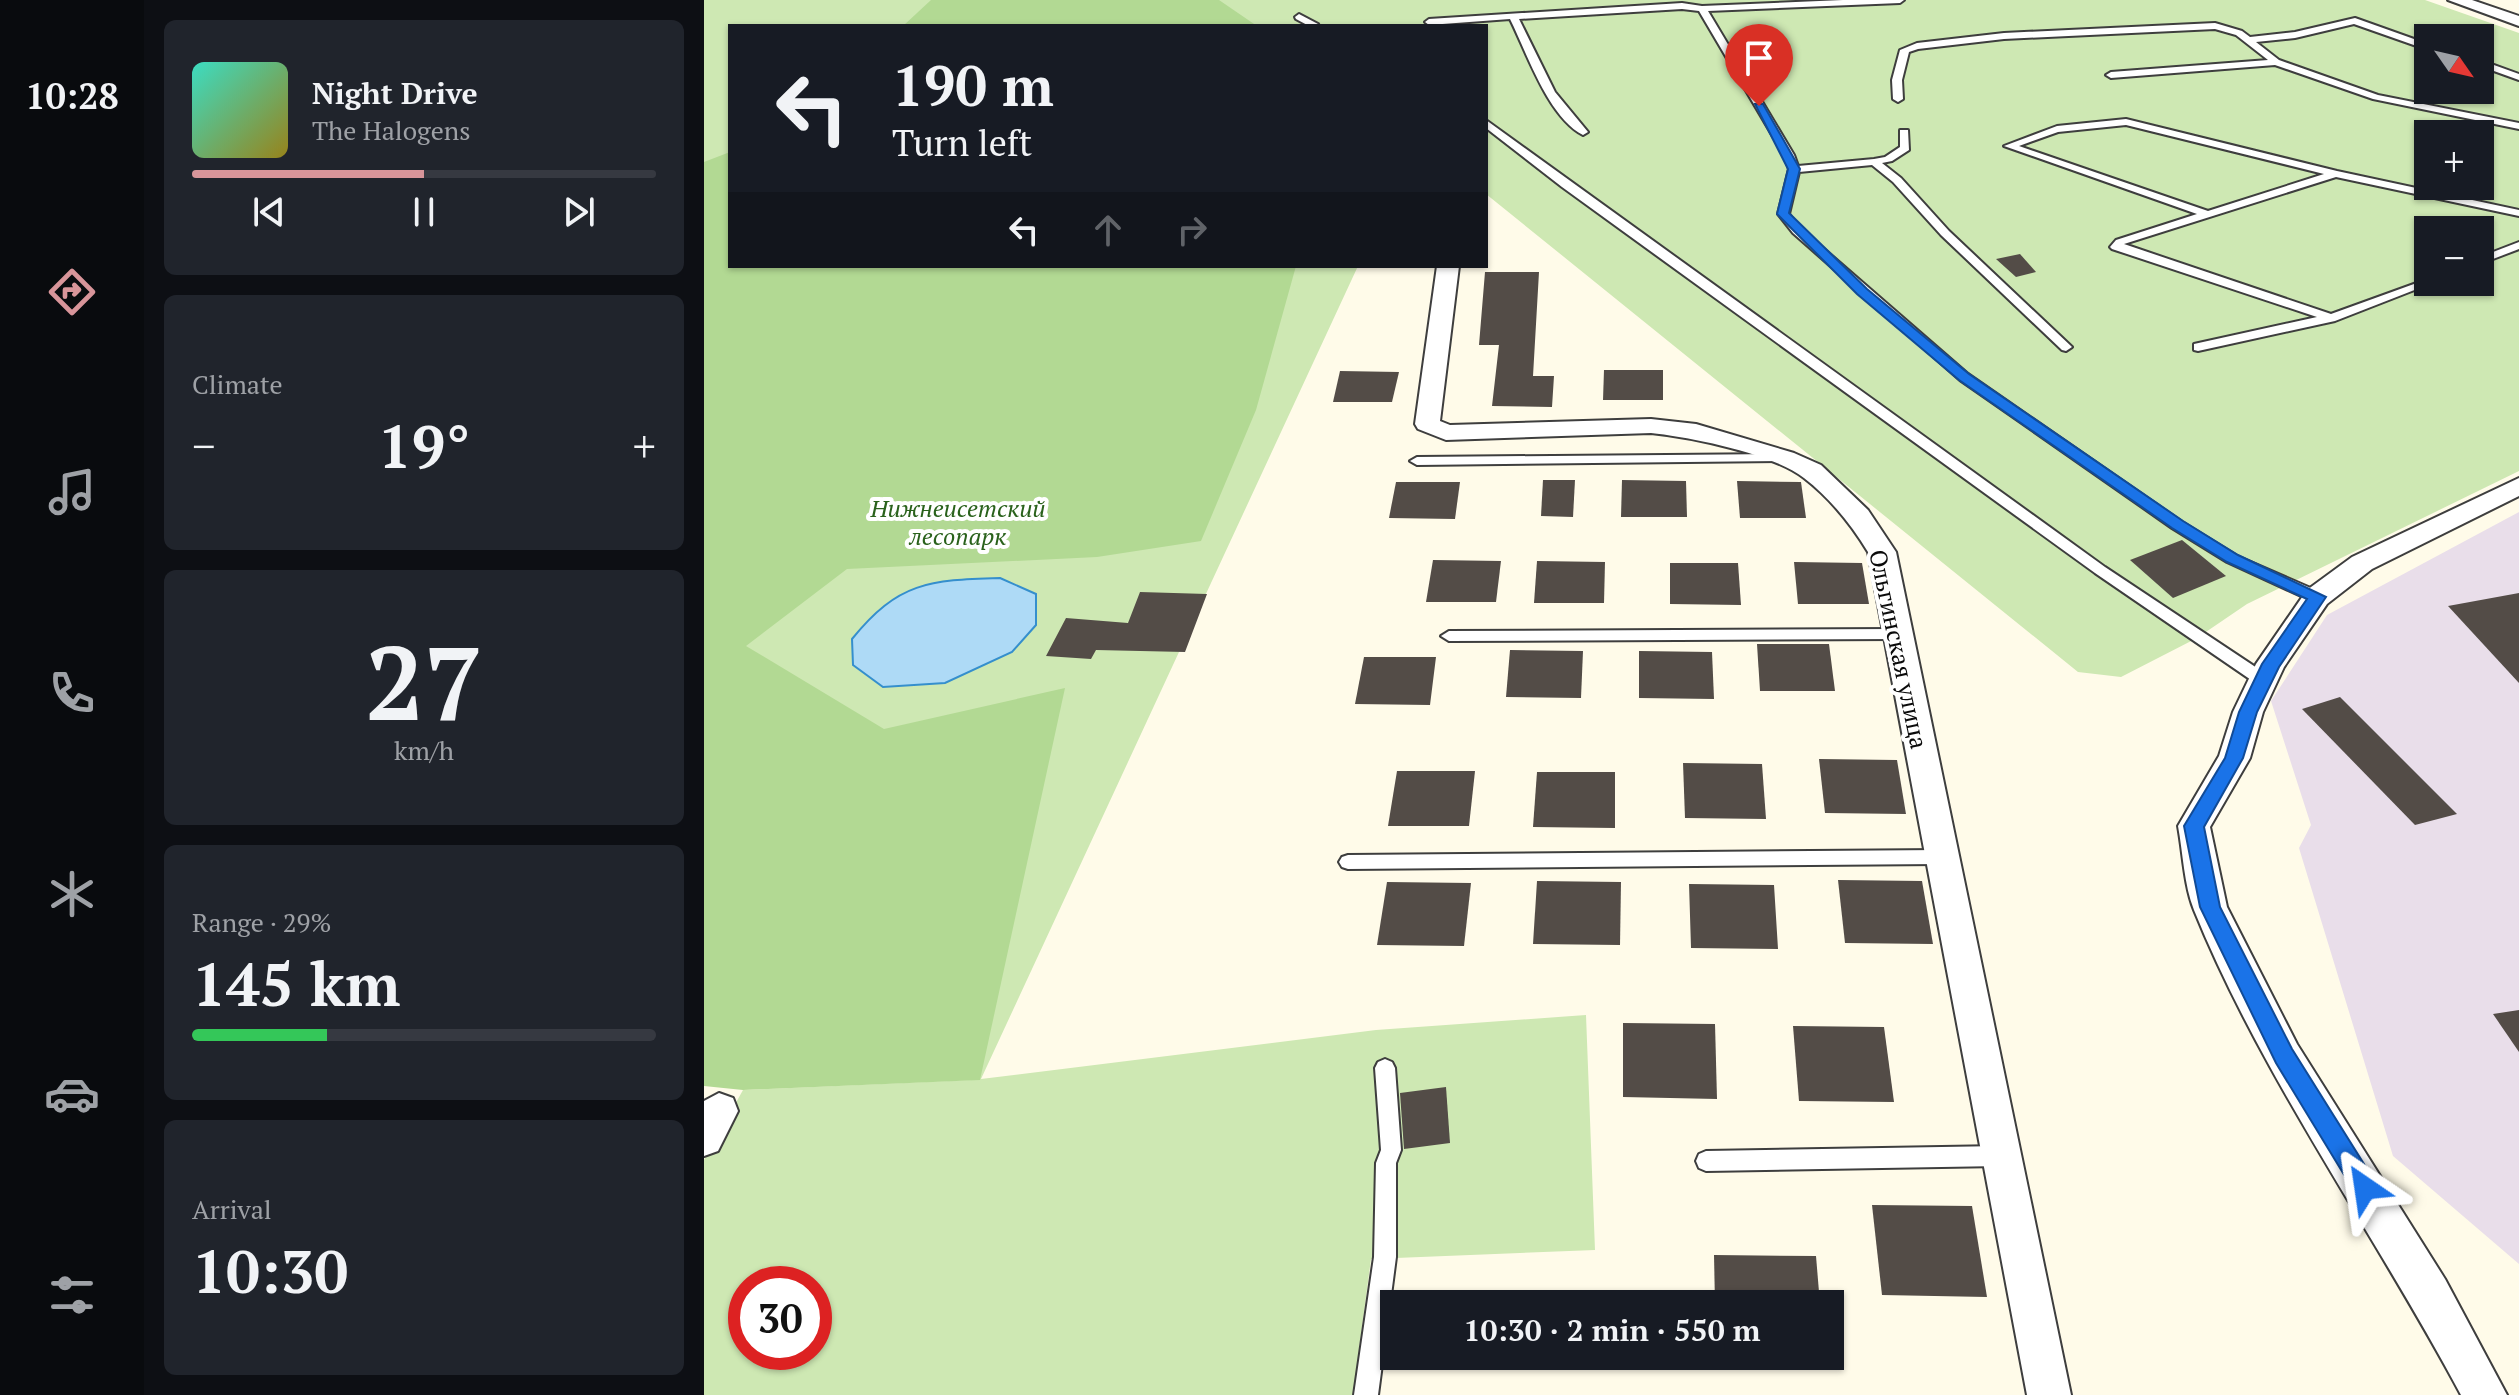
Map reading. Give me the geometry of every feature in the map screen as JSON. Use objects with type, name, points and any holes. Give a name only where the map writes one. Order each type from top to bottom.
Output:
[{"type":"street","points":[[2456,0],[2519,21]]},
{"type":"street","name":"Ольгинская улица","points":[[1448,268],[1427,424],[1431,428],[1446,433],[1675,427],[1785,458],[1812,471],[1868,526],[1882,552],[2049,1395]]},
{"type":"street","points":[[2485,1395],[2430,1294],[2284,1056],[2210,907],[2194,826],[2234,758],[2248,712],[2263,680],[2317,597],[2362,563],[2519,486]]},
{"type":"lane","points":[[1429,22],[1682,6],[1702,9],[1900,0]]},
{"type":"lane","points":[[1702,9],[1794,169],[1783,214],[1862,291],[1964,377],[2177,525],[2232,559],[2317,597]]},
{"type":"lane","points":[[1299,17],[1311,24]]},
{"type":"lane","points":[[1514,18],[1531,61],[1561,111],[1583,132]]},
{"type":"lane","points":[[2248,40],[2295,35],[2355,21],[2414,42]]},
{"type":"lane","points":[[1898,99],[1897,80],[1905,50],[1948,41],[2215,26],[2239,33],[2276,62],[2376,97],[2519,126]]},
{"type":"lane","points":[[2111,75],[2276,62]]},
{"type":"lane","points":[[2494,68],[2519,77]]},
{"type":"lane","points":[[2207,214],[2009,146],[2057,129],[2126,122],[2337,174],[2519,213]]},
{"type":"lane","points":[[1488,125],[1566,185],[2100,570],[2263,680]]},
{"type":"lane","points":[[1794,169],[1888,159],[1905,148],[1904,132]]},
{"type":"lane","points":[[1874,162],[2066,347]]},
{"type":"lane","points":[[2331,318],[2116,247],[2120,242],[2337,174]]},
{"type":"lane","points":[[2494,255],[2519,245]]},
{"type":"lane","points":[[2198,347],[2331,318],[2414,288]]},
{"type":"lane","points":[[1417,461],[1785,458]]},
{"type":"lane","points":[[1449,636],[1896,634]]},
{"type":"lane","points":[[1348,862],[1941,857]]},
{"type":"lane","points":[[1366,1395],[1385,1257],[1386,1163],[1391,1150],[1385,1068]]},
{"type":"lane","points":[[1706,1161],[2001,1156]]},
{"type":"shaded area","points":[[2519,512],[2519,1264],[2393,1156],[2299,848],[2311,825],[2271,701],[2327,615]]},
{"type":"green space","points":[[704,0],[2425,0],[2493,24],[2414,24],[2414,104],[2494,104],[2494,24],[2519,33],[2519,471],[2247,604],[2197,638],[2121,677],[2078,672],[1488,196],[1488,24],[728,24],[728,268],[1357,268],[981,1079],[1376,1030],[1586,1015],[1595,1250],[1371,1259],[1353,1395],[704,1395],[704,1160],[743,1090],[972,1080],[704,1052]]},
{"type":"green space","points":[[931,0],[1219,0],[1254,24],[905,24]]},
{"type":"green space","name":"Нижнеисетский лесопарк","points":[[728,153],[728,268],[1295,268],[1256,410],[1201,541],[1097,557],[847,569],[746,646],[884,729],[1065,688],[980,1080],[743,1090],[704,1086],[704,162]]},
{"type":"water","points":[[1000,578],[1036,594],[1036,625],[1012,652],[945,683],[883,687],[853,665],[852,639],[869,620],[900,595],[934,583]]},
{"type":"building","points":[[2020,254],[2036,272],[2016,277],[1996,259]]},
{"type":"building","points":[[1485,272],[1539,272],[1533,376],[1554,376],[1552,407],[1492,406],[1499,345],[1479,345]]},
{"type":"building","points":[[1604,370],[1663,370],[1663,400],[1603,400]]},
{"type":"building","points":[[1340,371],[1399,372],[1392,402],[1333,402]]},
{"type":"building","points":[[1543,480],[1575,480],[1573,517],[1541,516]]},
{"type":"building","points":[[1622,480],[1686,481],[1687,517],[1621,517]]},
{"type":"building","points":[[1737,481],[1801,482],[1806,518],[1740,518]]},
{"type":"building","points":[[1396,482],[1460,482],[1455,519],[1389,518]]},
{"type":"building","points":[[2182,540],[2226,576],[2173,598],[2130,560]]},
{"type":"building","points":[[1433,560],[1501,561],[1496,602],[1426,602]]},
{"type":"building","points":[[1537,561],[1605,562],[1604,603],[1534,603]]},
{"type":"building","points":[[1794,562],[1862,563],[1869,604],[1798,604]]},
{"type":"building","points":[[1670,563],[1738,563],[1741,605],[1670,604]]},
{"type":"building","points":[[1140,592],[1207,594],[1185,652],[1096,650],[1091,659],[1046,656],[1066,618],[1128,623]]},
{"type":"building","points":[[2519,593],[2519,683],[2448,606]]},
{"type":"building","points":[[1757,644],[1829,644],[1835,691],[1760,691]]},
{"type":"building","points":[[1510,650],[1583,651],[1581,698],[1506,697]]},
{"type":"building","points":[[1639,651],[1712,652],[1714,699],[1639,698]]},
{"type":"building","points":[[1364,657],[1436,657],[1430,705],[1355,704]]},
{"type":"building","points":[[2340,697],[2457,814],[2415,825],[2302,709]]},
{"type":"building","points":[[1819,759],[1897,760],[1906,814],[1825,813]]},
{"type":"building","points":[[1683,763],[1762,764],[1766,819],[1685,818]]},
{"type":"building","points":[[1397,771],[1475,771],[1469,826],[1388,826]]},
{"type":"building","points":[[1537,772],[1615,772],[1615,828],[1533,827]]},
{"type":"building","points":[[1838,880],[1922,881],[1933,944],[1845,943]]},
{"type":"building","points":[[1537,881],[1621,882],[1620,945],[1533,944]]},
{"type":"building","points":[[1387,882],[1471,883],[1464,946],[1377,945]]},
{"type":"building","points":[[1689,884],[1774,885],[1778,949],[1691,948]]},
{"type":"building","points":[[2519,1010],[2519,1052],[2493,1014]]},
{"type":"building","points":[[1623,1023],[1715,1024],[1717,1099],[1623,1097]]},
{"type":"building","points":[[1793,1026],[1884,1027],[1894,1102],[1799,1101]]},
{"type":"building","points":[[1446,1087],[1450,1143],[1404,1149],[1400,1093]]},
{"type":"building","points":[[1872,1205],[1972,1206],[1987,1297],[1882,1295]]},
{"type":"building","points":[[1714,1255],[1816,1256],[1819,1290],[1715,1290]]},
{"type":"route","points":[[1759,106],[1789,155],[1794,169],[1783,214],[1797,231],[1862,291],[1964,377],[2177,525],[2232,559],[2317,597],[2271,664],[2248,712],[2234,758],[2194,826],[2210,907],[2284,1056],[2365,1188]]}]
